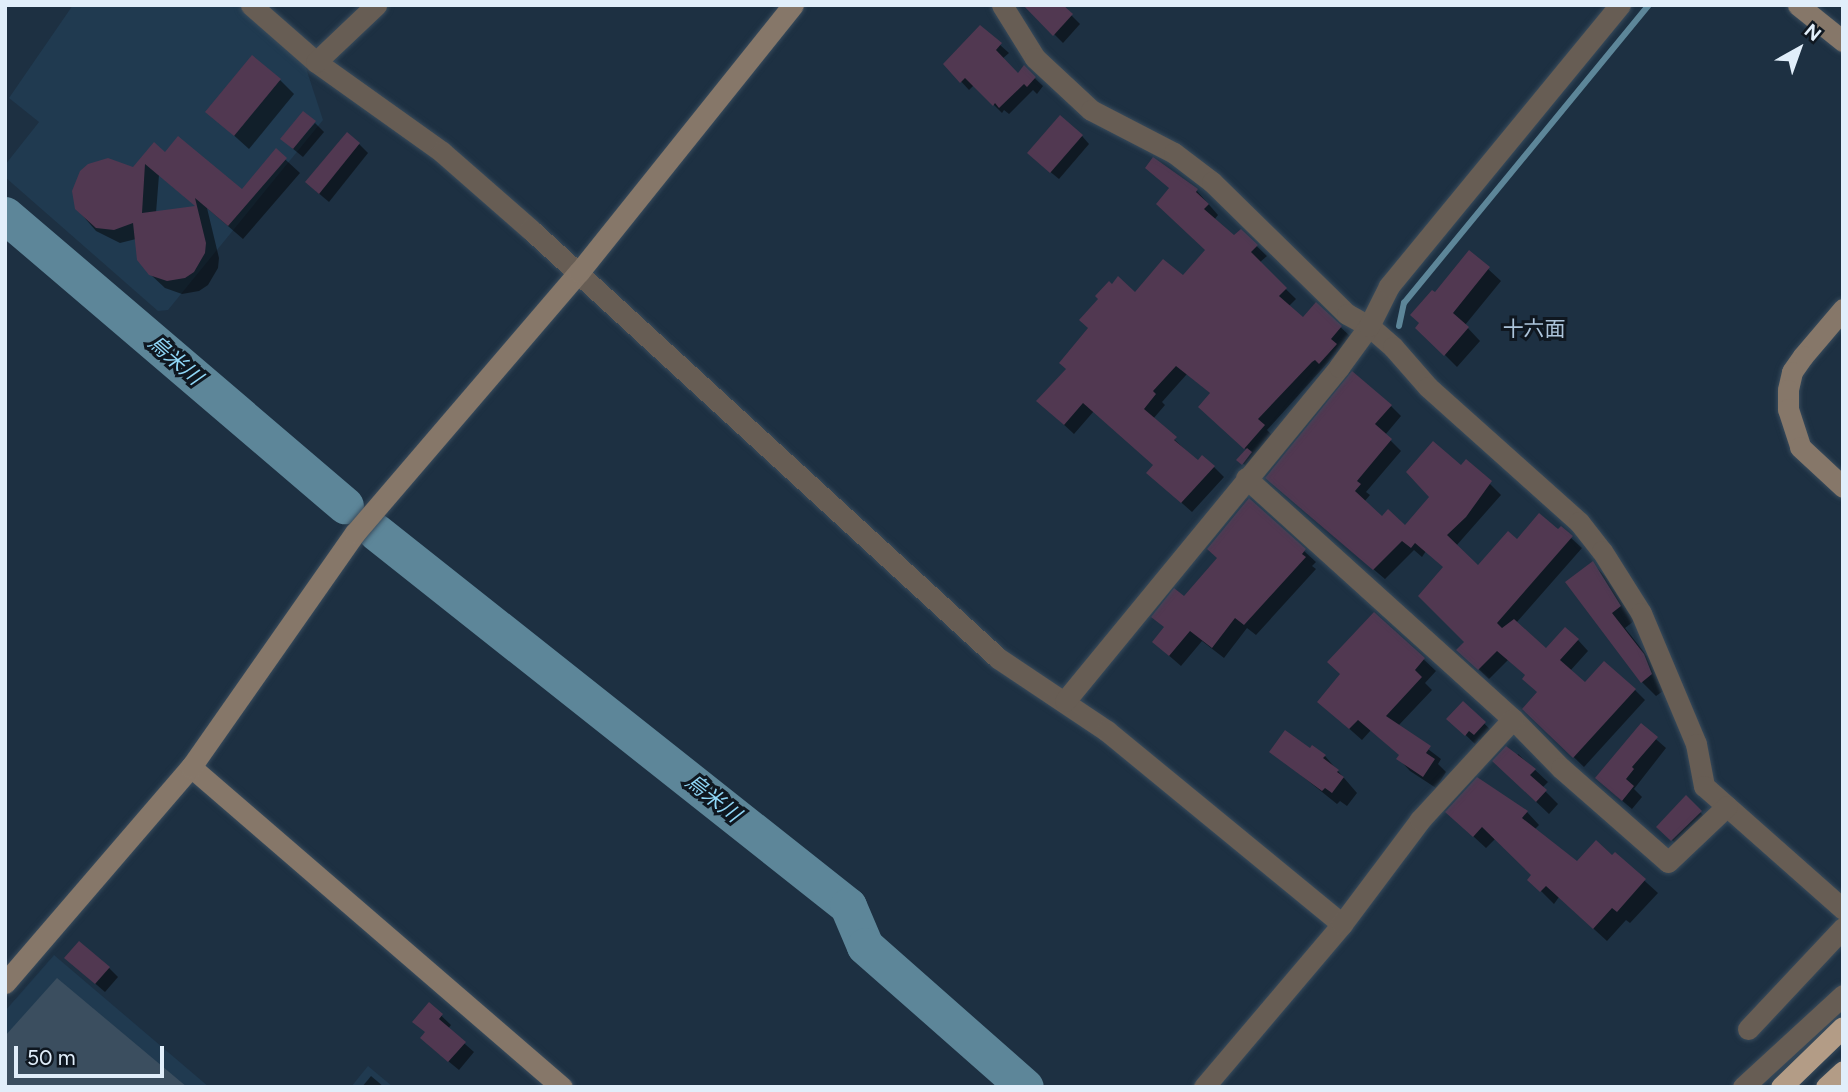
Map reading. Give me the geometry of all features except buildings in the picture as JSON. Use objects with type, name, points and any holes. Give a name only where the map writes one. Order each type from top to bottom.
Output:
[{"type":"highway","points":[[1781,1087],[1843,1027]]},
{"type":"highway","points":[[1789,1087],[1843,1034]]},
{"type":"highway","points":[[1826,1087],[1843,1070]]},
{"type":"street","points":[[251,5],[316,62],[442,152],[579,272],[648,340],[998,659],[1107,731],[1342,924]]},
{"type":"street","points":[[316,62],[376,5]]},
{"type":"street","points":[[5,983],[191,767],[355,533],[579,272],[793,5]]},
{"type":"street","points":[[1002,5],[1035,58],[1091,110],[1174,153],[1212,183],[1348,314],[1369,326],[1394,347],[1427,387],[1579,522],[1602,551],[1641,613],[1696,744],[1704,786],[1843,909]]},
{"type":"street","points":[[1065,701],[1339,367],[1369,326],[1389,286],[1620,5]]},
{"type":"street","points":[[1798,5],[1843,41]]},
{"type":"street","points":[[1843,309],[1802,356],[1792,372],[1788,409],[1800,447],[1843,487]]},
{"type":"street","points":[[1246,478],[1513,719],[1561,768],[1668,862],[1727,806]]},
{"type":"street","points":[[1204,1087],[1342,924],[1420,820],[1513,719]]},
{"type":"street","points":[[191,767],[562,1087]]},
{"type":"street","points":[[1748,1029],[1843,928]]},
{"type":"street","points":[[1743,1087],[1843,995]]},
{"type":"shaded area","points":[[73,5],[240,5],[303,59],[323,120],[168,310],[158,311],[5,177],[5,165],[39,122],[9,98]]},
{"type":"shaded area","points":[[54,955],[209,1087],[5,1087],[5,1011]]},
{"type":"shaded area","points":[[57,978],[187,1087],[5,1087],[5,1036]]},
{"type":"shaded area","points":[[368,1066],[393,1087],[351,1087]]},
{"type":"waterway","points":[[1399,326],[1404,303],[1649,5]]},
{"type":"waterway","name":"烏米川","points":[[5,215],[345,505]]},
{"type":"waterway","name":"烏米川","points":[[376,532],[848,906],[865,946],[1025,1087]]},
{"type":"district","name":"十六面","points":[[1534,329]]}]
